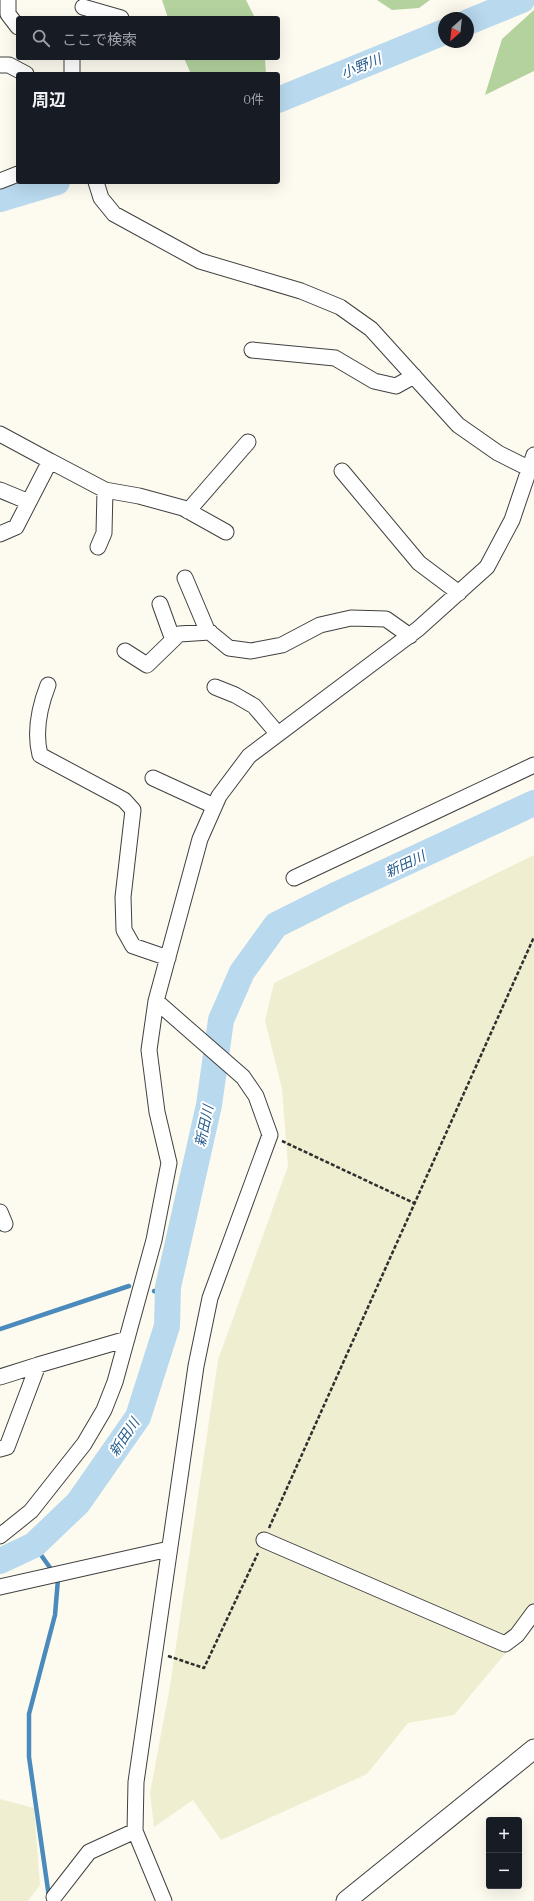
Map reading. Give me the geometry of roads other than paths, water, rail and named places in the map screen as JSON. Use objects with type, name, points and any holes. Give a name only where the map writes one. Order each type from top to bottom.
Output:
[{"type":"street","points":[[8,0],[8,14],[16,26]]},
{"type":"street","points":[[83,8],[113,16]]},
{"type":"street","points":[[72,60],[72,72]]},
{"type":"street","points":[[0,65],[9,65],[22,72]]},
{"type":"street","points":[[0,181],[16,175]]},
{"type":"street","points":[[0,1536],[31,1511],[84,1444],[104,1410],[115,1382],[154,1240],[169,1164],[157,1112],[149,1050],[156,1001],[200,839],[214,806],[219,796],[249,756],[410,636],[487,566],[512,520],[532,465],[498,453],[458,425],[371,329],[340,307],[301,291],[200,261],[114,214],[101,198],[97,184]]},
{"type":"street","points":[[252,350],[335,358],[374,381],[396,386],[414,376]]},
{"type":"street","points":[[0,434],[105,490],[139,496],[188,510],[226,532]]},
{"type":"street","points":[[188,510],[248,442]]},
{"type":"street","points":[[0,534],[16,527],[50,461]]},
{"type":"street","points":[[342,471],[355,497],[419,563],[459,593]]},
{"type":"street","points":[[0,490],[29,502]]},
{"type":"street","points":[[98,547],[104,533],[105,490]]},
{"type":"street","points":[[185,578],[207,630],[229,648],[251,652],[282,646],[320,625],[351,618],[386,619],[410,636]]},
{"type":"street","points":[[160,604],[173,640]]},
{"type":"street","points":[[125,650],[147,665],[179,634],[210,632]]},
{"type":"street","points":[[48,685],[40,706],[36,741],[40,755],[124,800],[133,810],[123,897],[124,930],[133,946],[168,958]]},
{"type":"street","points":[[215,687],[235,695],[254,706],[278,734]]},
{"type":"street","points":[[294,878],[534,765]]},
{"type":"street","points":[[154,778],[214,806]]},
{"type":"street","points":[[156,1001],[243,1077],[256,1096],[270,1136],[210,1298],[196,1366],[169,1549],[156,1652],[136,1782],[135,1831],[164,1901]]},
{"type":"street","points":[[0,1377],[127,1339]]},
{"type":"street","points":[[0,1449],[7,1447],[38,1365]]},
{"type":"street","points":[[264,1540],[505,1644],[516,1635],[534,1612]]},
{"type":"street","points":[[0,1587],[169,1549]]},
{"type":"street","points":[[346,1901],[534,1749]]},
{"type":"street","points":[[59,1899],[64,1884],[89,1852],[135,1831]]},
{"type":"waterway","name":"小野川","points":[[474,20],[522,0]]},
{"type":"waterway","name":"小野川","points":[[280,99],[438,34]]},
{"type":"waterway","name":"小野川","points":[[0,199],[50,184]]},
{"type":"waterway","name":"新田川","points":[[0,1561],[34,1545],[78,1503],[138,1417],[167,1326],[168,1287],[209,1105],[221,1020],[242,972],[276,925],[338,894],[534,803]]},
{"type":"waterway","points":[[0,1329],[129,1286]]},
{"type":"waterway","points":[[154,1291],[168,1295]]},
{"type":"waterway","points":[[34,1545],[58,1579],[55,1615],[29,1714],[29,1757],[49,1897]]}]
